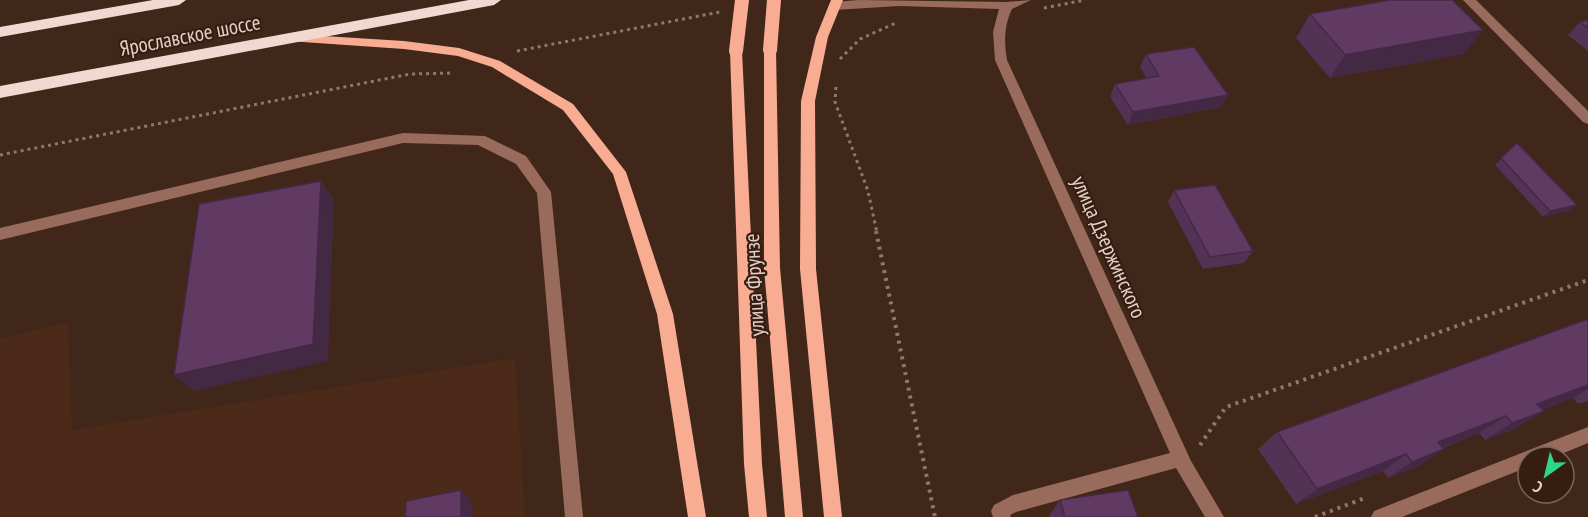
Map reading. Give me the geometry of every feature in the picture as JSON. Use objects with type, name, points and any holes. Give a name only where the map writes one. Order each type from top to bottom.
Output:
[{"type":"highway","name":"Ярославское шоссе","points":[[0,32],[179,0]]},
{"type":"highway","name":"Ярославское шоссе","points":[[0,92],[494,0]]},
{"type":"main road","name":"улица Фрунзе","points":[[742,0],[736,51],[753,453],[758,517]]},
{"type":"main road","name":"улица Фрунзе","points":[[774,0],[770,50],[772,267],[794,517]]},
{"type":"main road","points":[[833,517],[808,269],[808,101],[822,37],[836,3]]},
{"type":"main road","points":[[289,38],[404,45],[459,52],[496,64],[568,107],[619,172],[665,314],[697,517]]},
{"type":"street","points":[[836,3],[946,1],[1007,6],[1024,0]]},
{"type":"street","points":[[1474,1],[1588,119]]},
{"type":"street","name":"улица Дзержинского","points":[[1007,6],[1000,20],[997,36],[1001,60],[1181,458],[1215,517]]},
{"type":"street","points":[[0,234],[403,138],[480,140],[521,160],[544,192],[574,517]]},
{"type":"street","points":[[1563,445],[1588,435]]},
{"type":"street","points":[[1002,517],[1000,511],[1013,504],[1181,458]]},
{"type":"street","points":[[1380,517],[1516,464]]},
{"type":"path","points":[[517,51],[722,11]]},
{"type":"path","points":[[838,70],[840,59],[860,39],[906,19]]},
{"type":"path","points":[[0,155],[410,74],[454,73]]},
{"type":"path","points":[[837,81],[834,102],[868,190],[935,517]]},
{"type":"path","points":[[1226,407],[1588,280]]},
{"type":"shaded area","points":[[68,322],[72,430],[515,358],[525,517],[0,517],[0,339]]},
{"type":"building","points":[[1390,0],[1452,0],[1483,30],[1345,55],[1310,14]]},
{"type":"building","points":[[1588,20],[1588,28],[1580,22]]},
{"type":"building","points":[[1194,47],[1228,95],[1133,112],[1115,84],[1159,76],[1146,54]]},
{"type":"building","points":[[1517,143],[1577,205],[1550,211],[1501,158]]},
{"type":"building","points":[[321,181],[313,344],[174,375],[199,204]]},
{"type":"building","points":[[1215,185],[1253,251],[1210,257],[1174,190]]},
{"type":"building","points":[[1588,319],[1588,385],[1537,404],[1544,411],[1512,423],[1506,416],[1438,442],[1444,449],[1412,462],[1406,454],[1317,489],[1277,432]]},
{"type":"building","points":[[461,490],[461,517],[405,517],[406,501]]},
{"type":"building","points":[[1128,490],[1138,517],[1065,517],[1060,500]]}]
